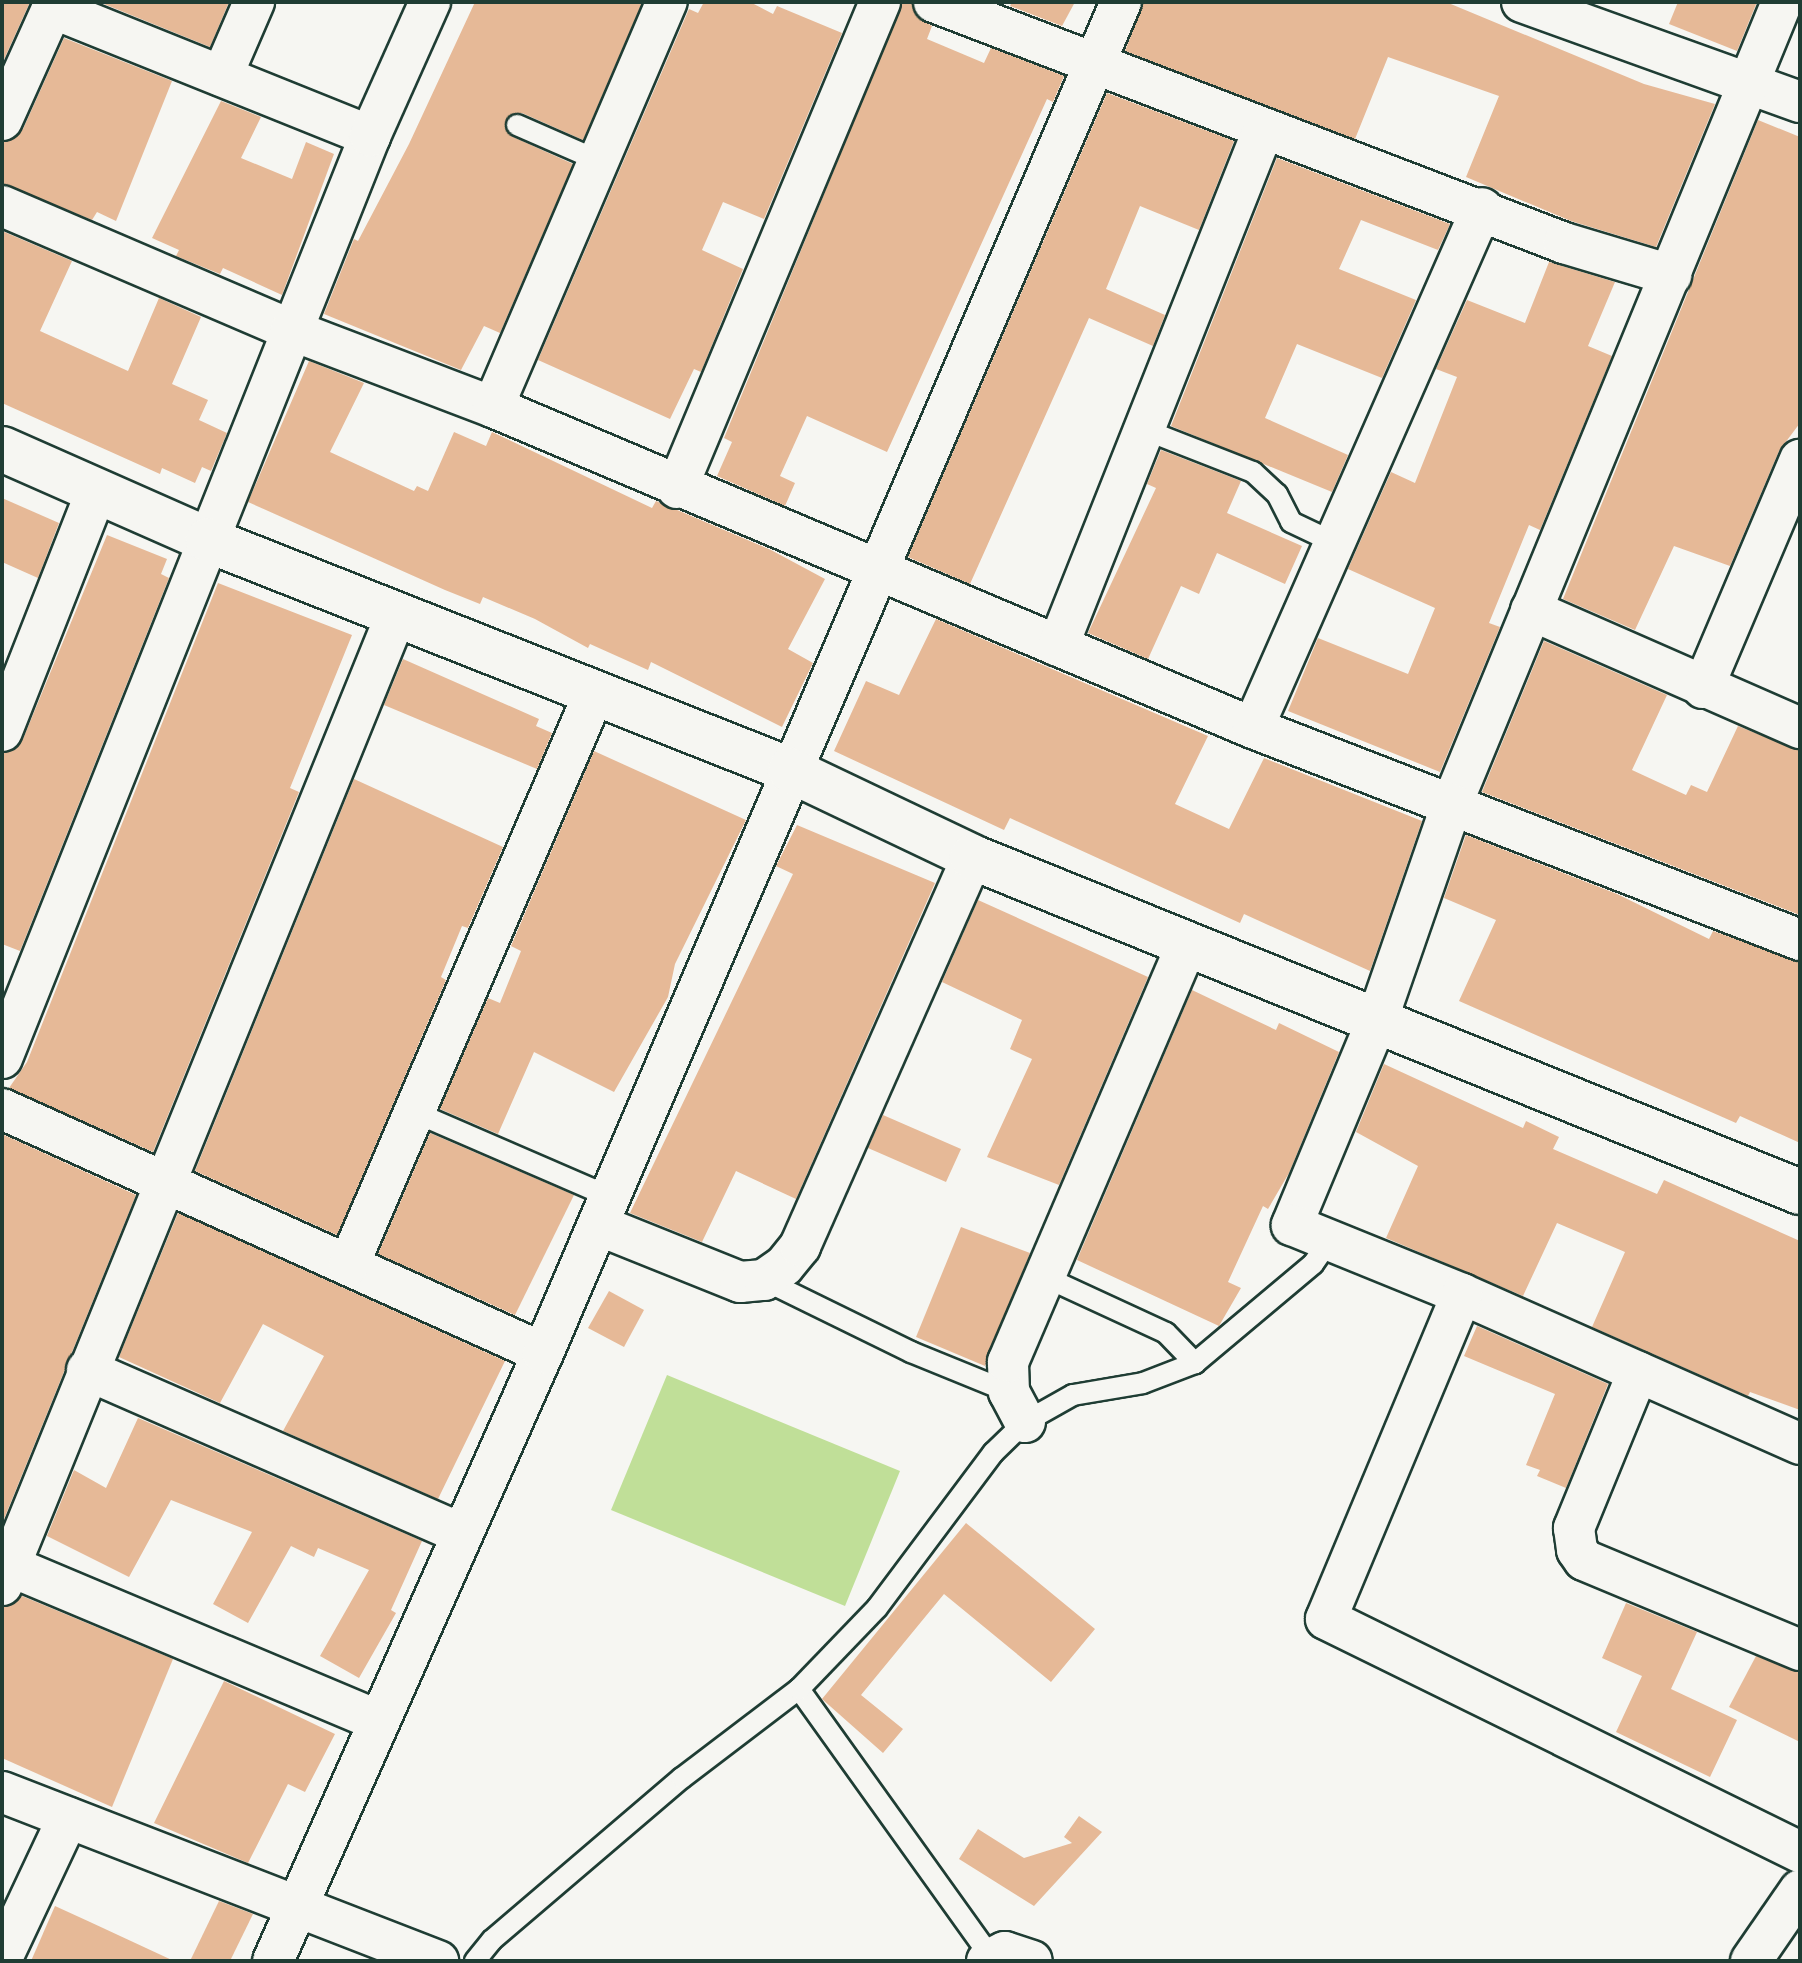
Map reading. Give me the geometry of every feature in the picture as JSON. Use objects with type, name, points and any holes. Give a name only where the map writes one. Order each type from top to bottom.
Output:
[{"type":"street","points":[[222,76],[254,2]]},
{"type":"street","points":[[2,1058],[291,330],[370,136],[430,2]]},
{"type":"street","points":[[493,407],[667,2]]},
{"type":"street","points":[[677,488],[880,2]]},
{"type":"street","points":[[934,2],[1096,66],[1482,208],[1564,243],[1671,275]]},
{"type":"street","points":[[273,1961],[543,1353],[874,571],[1096,66],[1121,2]]},
{"type":"street","points":[[1782,2],[1452,804],[1376,1023],[1292,1225],[1462,1294],[1800,1444]]},
{"type":"street","points":[[2,120],[53,5],[370,136]]},
{"type":"street","points":[[1543,6],[1800,102]]},
{"type":"street","points":[[1058,646],[1264,128]]},
{"type":"street","points":[[2,206],[291,330],[493,407],[677,488],[1253,728],[1800,940]]},
{"type":"street","points":[[1253,728],[1482,208]]},
{"type":"street","points":[[2,449],[208,540],[593,696],[790,770],[972,857],[1800,1192]]},
{"type":"street","points":[[1703,688],[1800,460]]},
{"type":"street","points":[[2,731],[96,492]]},
{"type":"street","points":[[1531,610],[1800,728]]},
{"type":"street","points":[[379,1721],[6,1575],[396,615]]},
{"type":"street","points":[[349,1264],[593,696]]},
{"type":"street","points":[[604,1211],[740,1282],[764,1280],[800,1246],[972,857]]},
{"type":"street","points":[[1017,1407],[1008,1362],[1187,944]]},
{"type":"street","points":[[2,1109],[543,1353]]},
{"type":"street","points":[[1462,1294],[1326,1619],[1800,1852]]},
{"type":"street","points":[[87,1370],[462,1534]]},
{"type":"street","points":[[1638,1372],[1574,1528],[1577,1550],[1584,1560],[1800,1650]]},
{"type":"street","points":[[2,1792],[438,1961]]},
{"type":"street","points":[[2,1958],[68,1818]]},
{"type":"street","points":[[1751,1961],[1800,1890]]},
{"type":"street","points":[[989,1959],[1017,1953],[1032,1961]]},
{"type":"lane","points":[[517,125],[597,160]]},
{"type":"lane","points":[[1143,429],[1253,472],[1277,494],[1291,522],[1335,543]]},
{"type":"lane","points":[[414,1112],[604,1211]]},
{"type":"lane","points":[[764,1280],[1017,1407],[1143,1383],[1195,1363],[1313,1264],[1330,1240]]},
{"type":"lane","points":[[1045,1277],[1166,1333],[1195,1363]]},
{"type":"lane","points":[[475,1961],[492,1940],[682,1778],[799,1689],[877,1608],[993,1453],[1017,1407]]},
{"type":"lane","points":[[799,1689],[989,1959]]},
{"type":"green space","points":[[667,1375],[900,1471],[845,1606],[611,1510]]},
{"type":"building","points":[[2,2],[30,2],[2,64]]},
{"type":"building","points":[[99,2],[229,2],[210,47]]},
{"type":"building","points":[[475,2],[642,3],[583,140],[522,113],[506,119],[511,136],[573,164],[500,333],[484,326],[461,370],[324,314],[354,239],[358,241],[409,144]]},
{"type":"building","points":[[704,2],[750,2],[773,14],[777,6],[842,33],[764,219],[723,202],[702,250],[743,269],[701,372],[694,369],[670,419],[538,360],[689,9],[698,13]]},
{"type":"building","points":[[903,2],[912,2],[917,17],[932,26],[927,39],[984,63],[991,48],[1064,76],[1053,102],[1047,99],[887,452],[807,416],[780,476],[795,483],[785,506],[717,476],[732,442],[724,438]]},
{"type":"building","points":[[1012,2],[1075,2],[1062,26],[1010,6]]},
{"type":"building","points":[[1144,2],[1446,2],[1644,84],[1715,104],[1656,247],[1571,221],[1466,177],[1499,96],[1388,57],[1355,139],[1125,51]]},
{"type":"building","points":[[1678,2],[1757,2],[1737,51],[1669,24]]},
{"type":"building","points":[[64,38],[172,81],[116,221],[97,212],[92,220],[2,183],[2,143],[23,129]]},
{"type":"building","points":[[1107,93],[1234,141],[1199,230],[1140,206],[1106,289],[1165,315],[1153,346],[1089,318],[970,584],[908,557]]},
{"type":"building","points":[[221,101],[261,117],[241,158],[292,179],[306,142],[334,154],[282,295],[223,268],[220,274],[176,256],[179,250],[152,238]]},
{"type":"building","points":[[1758,120],[1800,137],[1800,423],[1779,451],[1730,566],[1674,546],[1635,630],[1563,599]]},
{"type":"building","points":[[1277,158],[1450,224],[1438,250],[1361,220],[1339,269],[1416,300],[1382,378],[1297,344],[1265,418],[1348,455],[1332,492],[1171,426]]},
{"type":"building","points":[[2,231],[72,261],[40,331],[128,371],[159,298],[201,317],[172,384],[208,400],[199,420],[227,433],[211,471],[202,467],[195,483],[162,468],[160,474],[2,403]]},
{"type":"building","points":[[1549,262],[1615,282],[1588,346],[1612,356],[1540,530],[1529,525],[1489,623],[1500,627],[1440,772],[1288,711],[1318,638],[1408,674],[1435,608],[1348,569],[1391,472],[1415,483],[1457,377],[1436,369],[1467,300],[1525,323]]},
{"type":"building","points":[[309,361],[364,383],[330,452],[414,491],[417,486],[428,491],[454,432],[486,446],[492,432],[652,508],[656,501],[771,550],[825,579],[788,649],[813,663],[782,727],[651,662],[648,670],[590,644],[588,648],[535,619],[483,597],[480,604],[445,590],[248,502]]},
{"type":"building","points":[[1161,450],[1241,481],[1227,513],[1302,546],[1285,584],[1217,553],[1199,594],[1181,586],[1148,659],[1088,633],[1156,488],[1147,484]]},
{"type":"building","points":[[2,498],[59,523],[38,578],[2,562]]},
{"type":"building","points":[[107,535],[167,559],[161,574],[169,578],[20,951],[2,944],[2,753],[16,749],[23,739]]},
{"type":"building","points":[[218,583],[352,635],[290,788],[299,792],[153,1152],[9,1088],[27,1062]]},
{"type":"building","points":[[936,619],[1208,736],[1175,804],[1229,829],[1264,758],[1422,821],[1370,971],[1244,914],[1240,923],[1010,818],[1004,830],[834,751],[866,681],[899,695]]},
{"type":"building","points":[[1544,641],[1667,695],[1632,770],[1686,795],[1691,785],[1707,792],[1738,726],[1800,751],[1800,915],[1482,792]]},
{"type":"building","points":[[403,659],[539,719],[536,726],[552,733],[537,769],[384,705]]},
{"type":"building","points":[[594,751],[746,820],[675,964],[668,997],[614,1092],[534,1052],[498,1134],[440,1109],[488,998],[500,1003],[521,951],[511,946]]},
{"type":"building","points":[[354,779],[503,847],[468,928],[462,926],[441,977],[446,980],[337,1235],[195,1171]]},
{"type":"building","points":[[797,825],[935,883],[796,1199],[736,1171],[702,1242],[630,1213],[793,874],[776,866]]},
{"type":"building","points":[[1466,835],[1617,894],[1709,939],[1713,931],[1800,962],[1800,1143],[1740,1116],[1736,1123],[1459,1001],[1496,920],[1444,898]]},
{"type":"building","points":[[978,900],[1148,977],[1059,1185],[987,1157],[1032,1059],[1010,1049],[1022,1020],[942,982]]},
{"type":"building","points":[[1192,990],[1276,1030],[1279,1023],[1339,1052],[1289,1173],[1268,1209],[1263,1206],[1228,1282],[1241,1288],[1219,1326],[1077,1260]]},
{"type":"building","points":[[1384,1064],[1523,1128],[1526,1121],[1559,1137],[1553,1149],[1657,1194],[1664,1180],[1800,1241],[1800,1410],[1750,1392],[1748,1396],[1592,1327],[1625,1252],[1557,1223],[1523,1296],[1386,1238],[1418,1166],[1356,1132]]},
{"type":"building","points":[[883,1115],[961,1149],[946,1182],[868,1148]]},
{"type":"building","points":[[430,1133],[574,1195],[515,1315],[378,1254]]},
{"type":"building","points":[[2,1134],[136,1195],[2,1524]]},
{"type":"building","points":[[178,1213],[505,1361],[438,1499],[283,1431],[324,1356],[263,1324],[220,1403],[119,1357]]},
{"type":"building","points":[[961,1227],[1030,1253],[985,1366],[916,1337]]},
{"type":"building","points":[[609,1291],[644,1310],[624,1347],[588,1328]]},
{"type":"building","points":[[1477,1326],[1608,1384],[1566,1488],[1537,1476],[1540,1470],[1526,1465],[1555,1394],[1464,1356]]},
{"type":"building","points":[[138,1418],[422,1541],[391,1610],[396,1613],[359,1678],[320,1656],[369,1570],[318,1548],[314,1557],[291,1546],[248,1623],[213,1604],[252,1532],[171,1500],[129,1577],[47,1536],[74,1470],[106,1488]]},
{"type":"building","points":[[966,1523],[1095,1629],[1051,1682],[944,1594],[861,1695],[903,1729],[883,1753],[822,1699]]},
{"type":"building","points":[[22,1596],[173,1659],[112,1807],[2,1758],[2,1608]]},
{"type":"building","points":[[1626,1603],[1697,1632],[1671,1689],[1737,1720],[1710,1777],[1616,1732],[1642,1676],[1602,1658]]},
{"type":"building","points":[[1756,1656],[1800,1673],[1800,1742],[1729,1707]]},
{"type":"building","points":[[224,1681],[335,1734],[305,1792],[288,1784],[248,1863],[154,1823]]},
{"type":"building","points":[[1079,1816],[1102,1832],[1034,1906],[959,1859],[978,1829],[1024,1858],[1072,1843],[1064,1837]]},
{"type":"building","points":[[219,1901],[253,1914],[230,1961],[190,1961]]},
{"type":"building","points":[[55,1906],[90,1922],[174,1961],[31,1961]]}]
